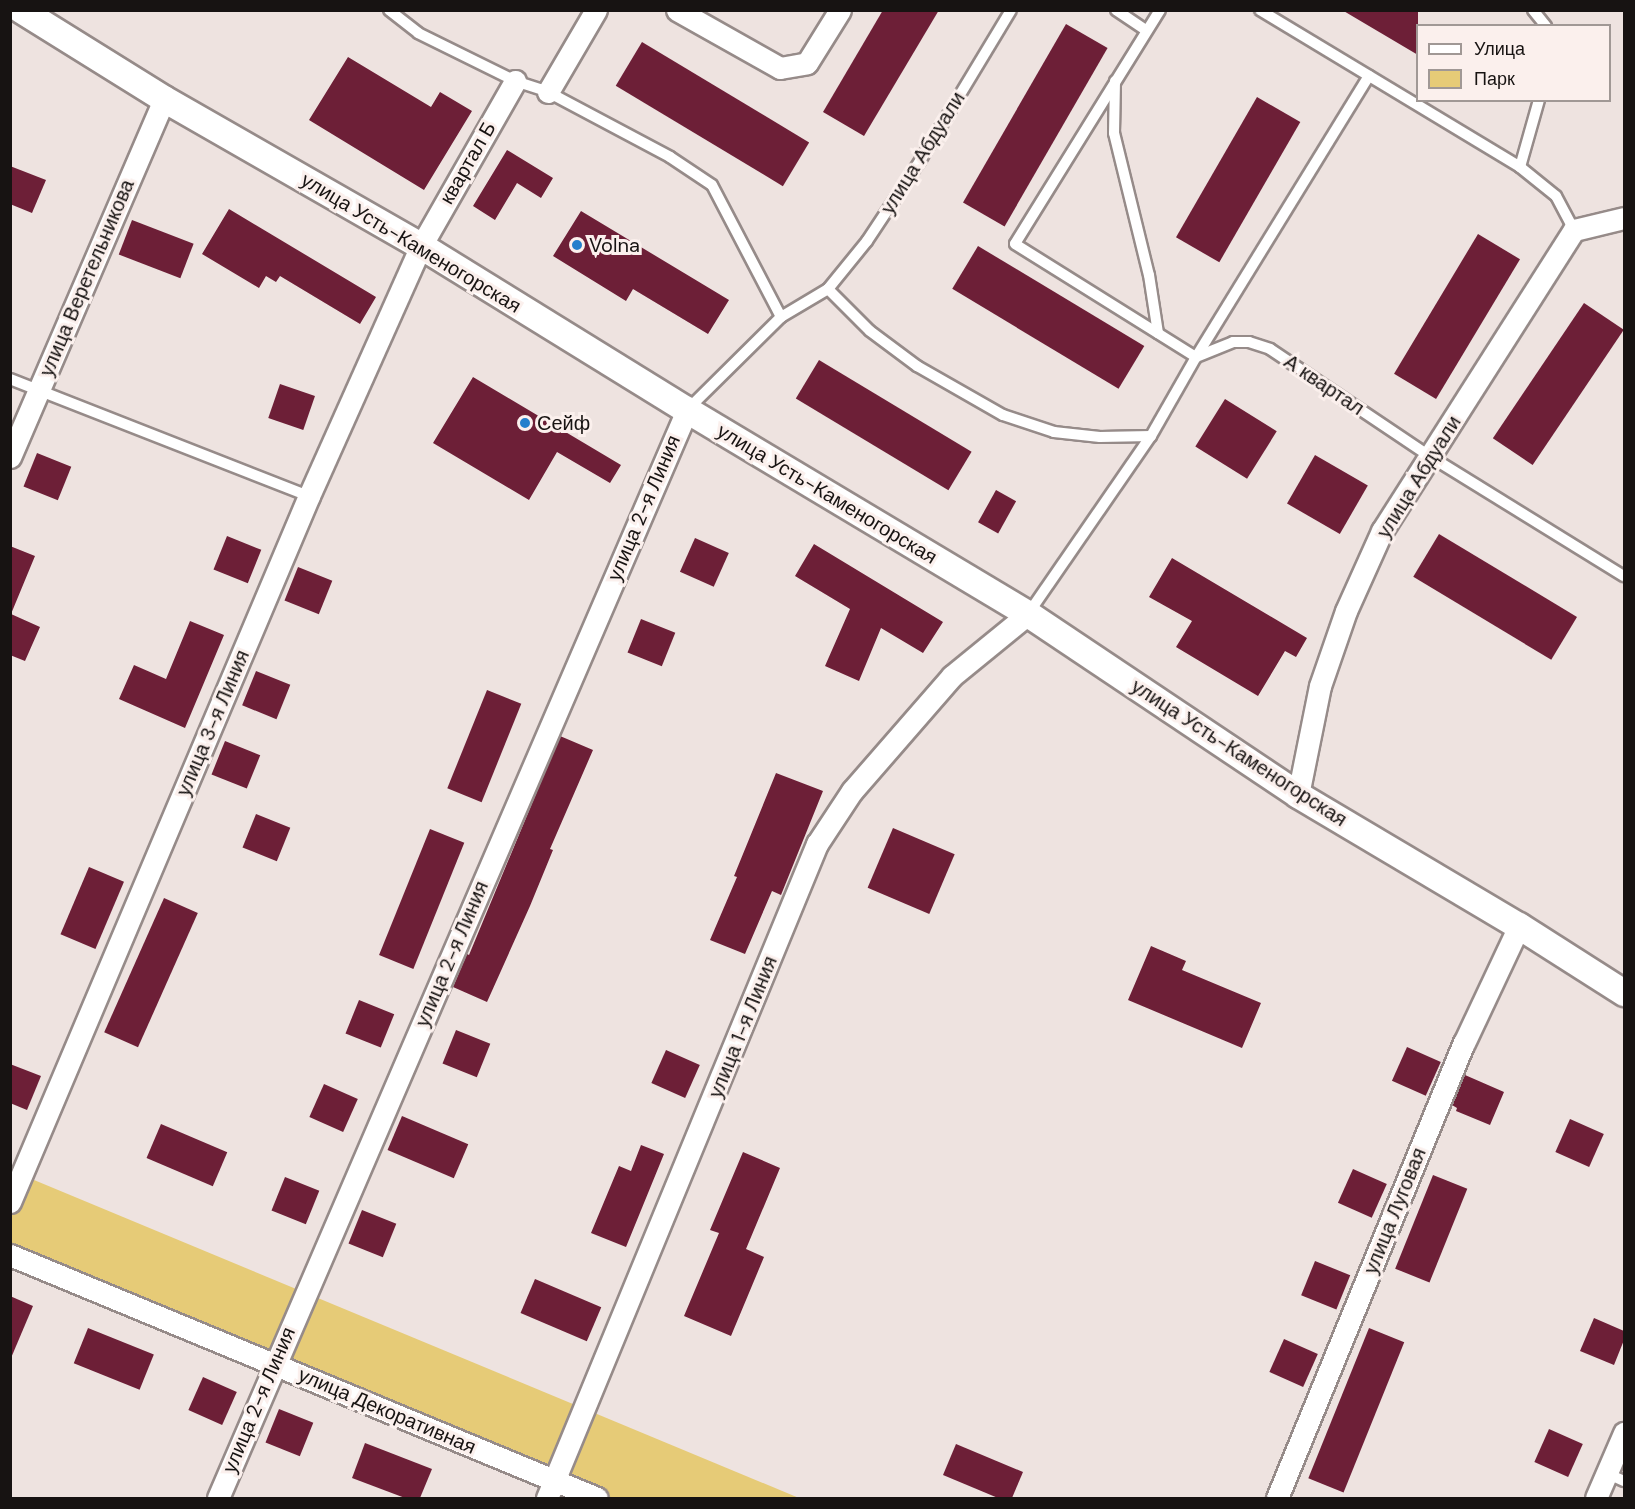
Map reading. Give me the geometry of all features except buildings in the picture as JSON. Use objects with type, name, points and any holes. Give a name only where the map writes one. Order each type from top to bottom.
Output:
[{"type":"street","name":"улица Усть-Каменогорская","points":[[21,10],[164,99],[421,246],[687,410],[1028,614],[1298,795],[1519,926],[1624,993]]},
{"type":"street","points":[[548,92],[596,10]]},
{"type":"street","points":[[677,10],[780,68],[807,63],[840,10]]},
{"type":"street","name":"квартал Б","points":[[421,246],[515,81]]},
{"type":"street","name":"улица Веретельникова","points":[[10,457],[164,99]]},
{"type":"street","points":[[1574,230],[1624,218]]},
{"type":"street","name":"улица Абдуали","points":[[1298,795],[1320,686],[1346,611],[1382,531],[1574,230]]},
{"type":"street","name":"улица 3-я Линия","points":[[10,1202],[309,496],[421,246]]},
{"type":"street","name":"улица 2-я Линия","points":[[218,1498],[687,410]]},
{"type":"street","name":"улица 1-я Линия","points":[[550,1490],[817,844],[852,791],[952,676],[1028,614]]},
{"type":"street","name":"улица Луговая","points":[[1277,1498],[1464,1043],[1519,926]]},
{"type":"street","name":"улица Декоративная","points":[[10,1255],[274,1365],[550,1490],[597,1498]]},
{"type":"street","points":[[1596,1498],[1616,1477],[1624,1433]]},
{"type":"lane","points":[[389,10],[418,33],[515,81],[548,92],[670,157],[712,185],[781,318],[687,410]]},
{"type":"lane","name":"улица Абдуали","points":[[781,318],[828,289],[867,241],[920,161],[1011,10]]},
{"type":"lane","points":[[1116,10],[1146,30]]},
{"type":"lane","points":[[1160,10],[1015,244],[1196,357]]},
{"type":"lane","points":[[1260,10],[1520,167],[1556,196],[1564,206],[1574,230]]},
{"type":"lane","points":[[1533,10],[1544,24]]},
{"type":"lane","points":[[1028,614],[1152,436],[1196,357],[1369,76]]},
{"type":"lane","points":[[1115,81],[1114,133],[1122,175],[1146,264],[1158,333]]},
{"type":"lane","points":[[1520,167],[1538,102]]},
{"type":"lane","points":[[828,289],[870,331],[917,366],[1003,415],[1054,432],[1100,437],[1152,436]]},
{"type":"lane","name":"А квартал","points":[[1196,357],[1233,342],[1249,342],[1270,349],[1431,457],[1624,576]]},
{"type":"lane","points":[[10,379],[309,496]]},
{"type":"green space","points":[[10,1170],[799,1498],[607,1498],[11,1248]]},
{"type":"place","name":"Volna","points":[[577,245]]},
{"type":"place","name":"Сейф","points":[[525,423]]}]
